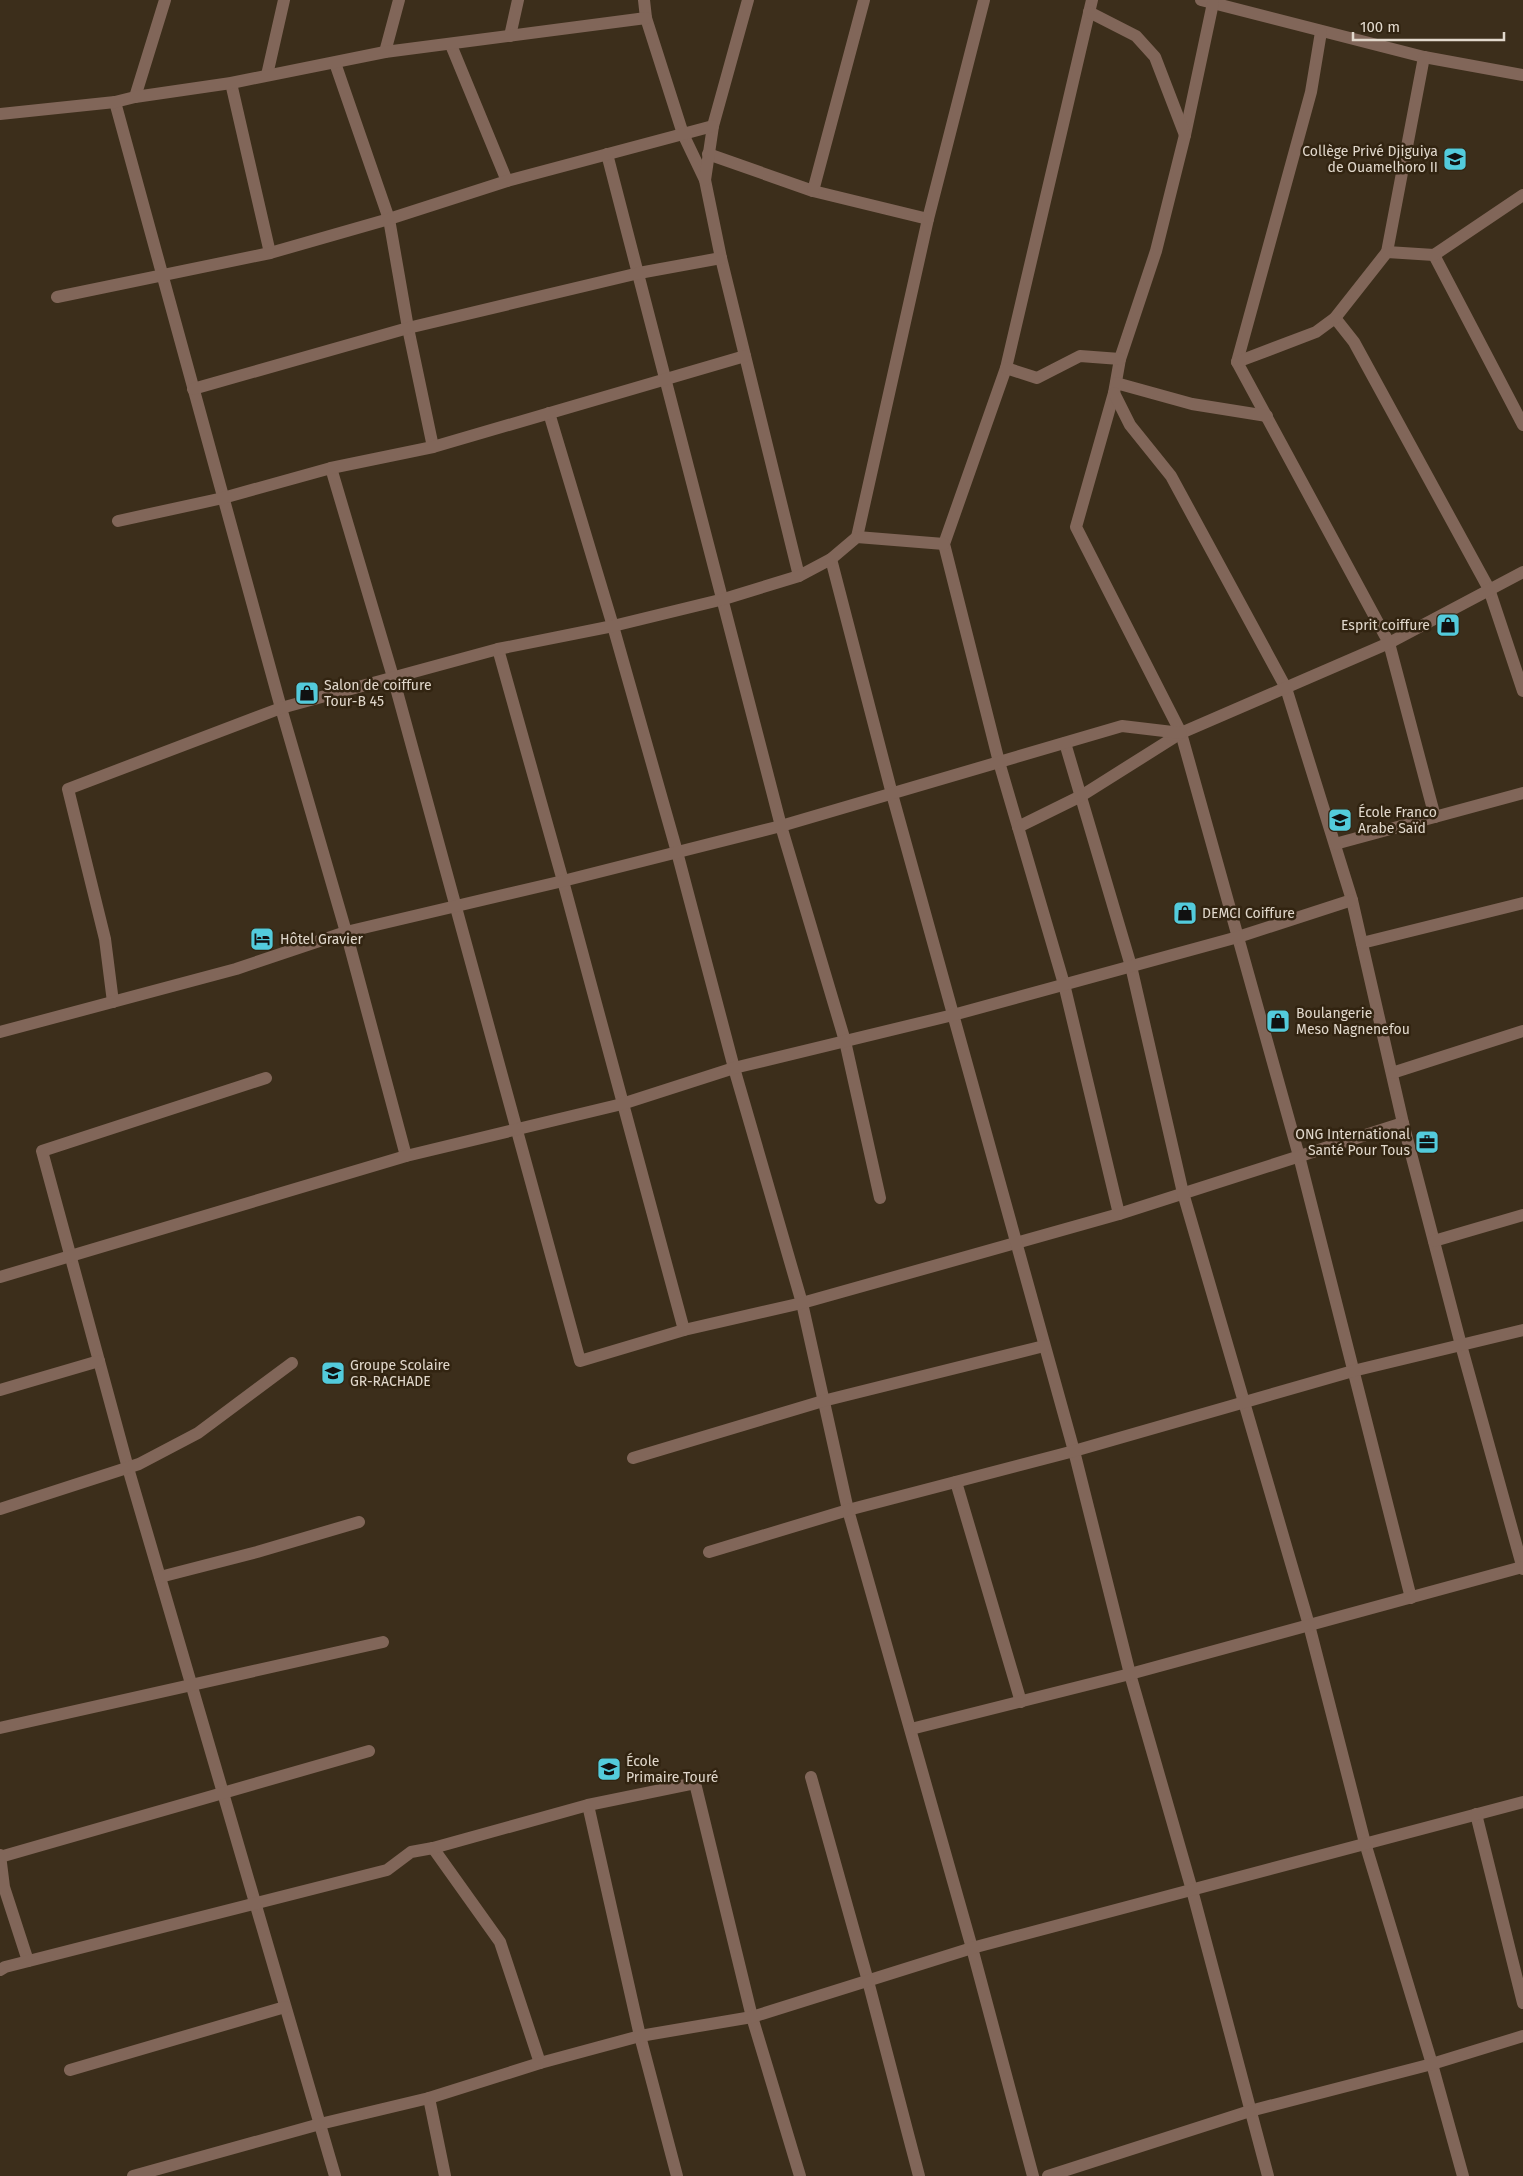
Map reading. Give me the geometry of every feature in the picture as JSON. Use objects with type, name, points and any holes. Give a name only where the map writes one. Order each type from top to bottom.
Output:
[{"type":"street","points":[[135,97],[165,0]]},
{"type":"street","points":[[267,76],[284,0]]},
{"type":"street","points":[[385,52],[399,0]]},
{"type":"street","points":[[510,36],[518,0]]},
{"type":"street","points":[[644,0],[646,18],[683,134],[705,180],[721,258],[799,576]]},
{"type":"street","points":[[705,180],[713,126],[748,0]]},
{"type":"street","points":[[813,191],[864,0]]},
{"type":"street","points":[[113,1002],[105,939],[68,789],[282,708],[498,649],[613,626],[724,599],[799,576],[831,559],[856,537],[928,219],[984,0]]},
{"type":"street","points":[[1411,1598],[1299,1156],[1182,734],[1076,527],[1115,388],[1120,359],[1156,251],[1185,135],[1207,2],[1321,32],[1424,56],[1523,75]]},
{"type":"street","points":[[1119,1214],[1064,984],[999,762],[944,544],[1006,368],[1090,6],[1136,36],[1155,57],[1185,135]]},
{"type":"street","points":[[0,114],[115,102],[135,97],[232,83],[385,52],[451,45],[646,18]]},
{"type":"street","points":[[1321,32],[1311,92],[1237,362],[1389,643],[1435,817]]},
{"type":"street","points":[[451,45],[507,181]]},
{"type":"street","points":[[1237,362],[1316,332],[1336,318],[1387,252],[1424,56]]},
{"type":"street","points":[[335,63],[389,219],[408,328],[433,447]]},
{"type":"street","points":[[232,83],[270,253]]},
{"type":"street","points":[[115,102],[223,498],[346,932],[406,1156]]},
{"type":"street","points":[[57,297],[270,253],[389,219],[507,181],[713,126]]},
{"type":"street","points":[[607,154],[724,599],[744,686],[781,826],[845,1041],[880,1198]]},
{"type":"street","points":[[708,154],[813,191],[928,219]]},
{"type":"street","points":[[1387,252],[1434,255],[1523,196]]},
{"type":"street","points":[[1434,255],[1523,425]]},
{"type":"street","points":[[193,389],[408,328],[638,273],[721,258]]},
{"type":"street","points":[[1336,318],[1354,342],[1489,589],[1523,691]]},
{"type":"street","points":[[118,521],[223,498],[331,468],[433,447],[745,356]]},
{"type":"street","points":[[1006,368],[1037,378],[1080,356],[1120,359]]},
{"type":"street","points":[[1115,388],[1192,404],[1267,416]]},
{"type":"street","points":[[911,1729],[1130,1674],[1523,1568],[1461,1345],[1403,1123],[1352,900],[1286,688],[1171,476],[1130,425],[1115,388]]},
{"type":"street","points":[[549,413],[613,626],[677,852],[734,1068],[802,1303],[848,1510],[972,1948],[1033,2176]]},
{"type":"street","points":[[331,468],[393,677],[580,1361],[684,1330],[802,1303],[1119,1214],[1403,1123]]},
{"type":"street","points":[[856,537],[944,544]]},
{"type":"street","points":[[831,559],[892,794],[1074,1452],[1130,1674],[1192,1890],[1268,2176]]},
{"type":"street","points":[[1018,827],[1081,796],[1182,734],[1389,643],[1523,572]]},
{"type":"street","points":[[498,649],[563,881],[684,1330]]},
{"type":"street","points":[[0,1032],[236,969],[346,932],[563,881],[781,826],[1122,726],[1182,734]]},
{"type":"street","points":[[1065,743],[1131,966],[1184,1193],[1309,1625],[1365,1843],[1432,2064],[1463,2176]]},
{"type":"street","points":[[1334,844],[1523,794]]},
{"type":"street","points":[[0,1277],[406,1156],[622,1104],[734,1068],[953,1015],[1238,937],[1352,900]]},
{"type":"street","points":[[1362,943],[1523,902]]},
{"type":"street","points":[[1392,1073],[1523,1031]]},
{"type":"street","points":[[266,1078],[42,1151],[128,1468],[335,2176]]},
{"type":"street","points":[[1434,1241],[1523,1215]]},
{"type":"street","points":[[708,1552],[848,1510],[1074,1452],[1353,1371],[1523,1330]]},
{"type":"street","points":[[633,1458],[824,1401],[1044,1346]]},
{"type":"street","points":[[0,1390],[99,1361]]},
{"type":"street","points":[[0,1510],[140,1464],[198,1433],[292,1363]]},
{"type":"street","points":[[956,1482],[1021,1702]]},
{"type":"street","points":[[160,1577],[257,1552],[359,1522]]},
{"type":"street","points":[[0,1728],[383,1642]]},
{"type":"street","points":[[28,1961],[2,1886],[0,1856],[369,1750]]},
{"type":"street","points":[[810,1777],[868,1981],[919,2176]]},
{"type":"street","points":[[0,1970],[5,1967],[254,1902],[387,1870],[410,1852],[433,1848],[588,1805],[695,1783],[752,2017],[800,2176]]},
{"type":"street","points":[[133,2176],[320,2124],[429,2098],[640,2036],[752,2017],[972,1948],[1523,1802]]},
{"type":"street","points":[[588,1805],[640,2036],[677,2176]]},
{"type":"street","points":[[1476,1814],[1523,2003]]},
{"type":"street","points":[[433,1848],[500,1942],[540,2064]]},
{"type":"street","points":[[70,2070],[285,2008]]},
{"type":"street","points":[[1048,2176],[1250,2111],[1432,2064],[1523,2036]]},
{"type":"street","points":[[429,2098],[445,2176]]},
{"type":"place","name":"Collège Privé Djiguiya de Ouamelhoro II","points":[[1455,159]]},
{"type":"place","name":"Esprit coiffure","points":[[1448,625]]},
{"type":"place","name":"Salon de coiffure Tour-B 45","points":[[307,693]]},
{"type":"place","name":"École Franco Arabe Saïd","points":[[1340,820]]},
{"type":"place","name":"DEMCI Coiffure","points":[[1185,913]]},
{"type":"place","name":"Hôtel Gravier","points":[[262,939]]},
{"type":"place","name":"Boulangerie Meso Nagnenefou","points":[[1278,1021]]},
{"type":"place","name":"ONG International Santé Pour Tous","points":[[1427,1142]]},
{"type":"place","name":"Groupe Scolaire GR-RACHADE","points":[[333,1373]]},
{"type":"place","name":"École Primaire Touré","points":[[609,1769]]}]
